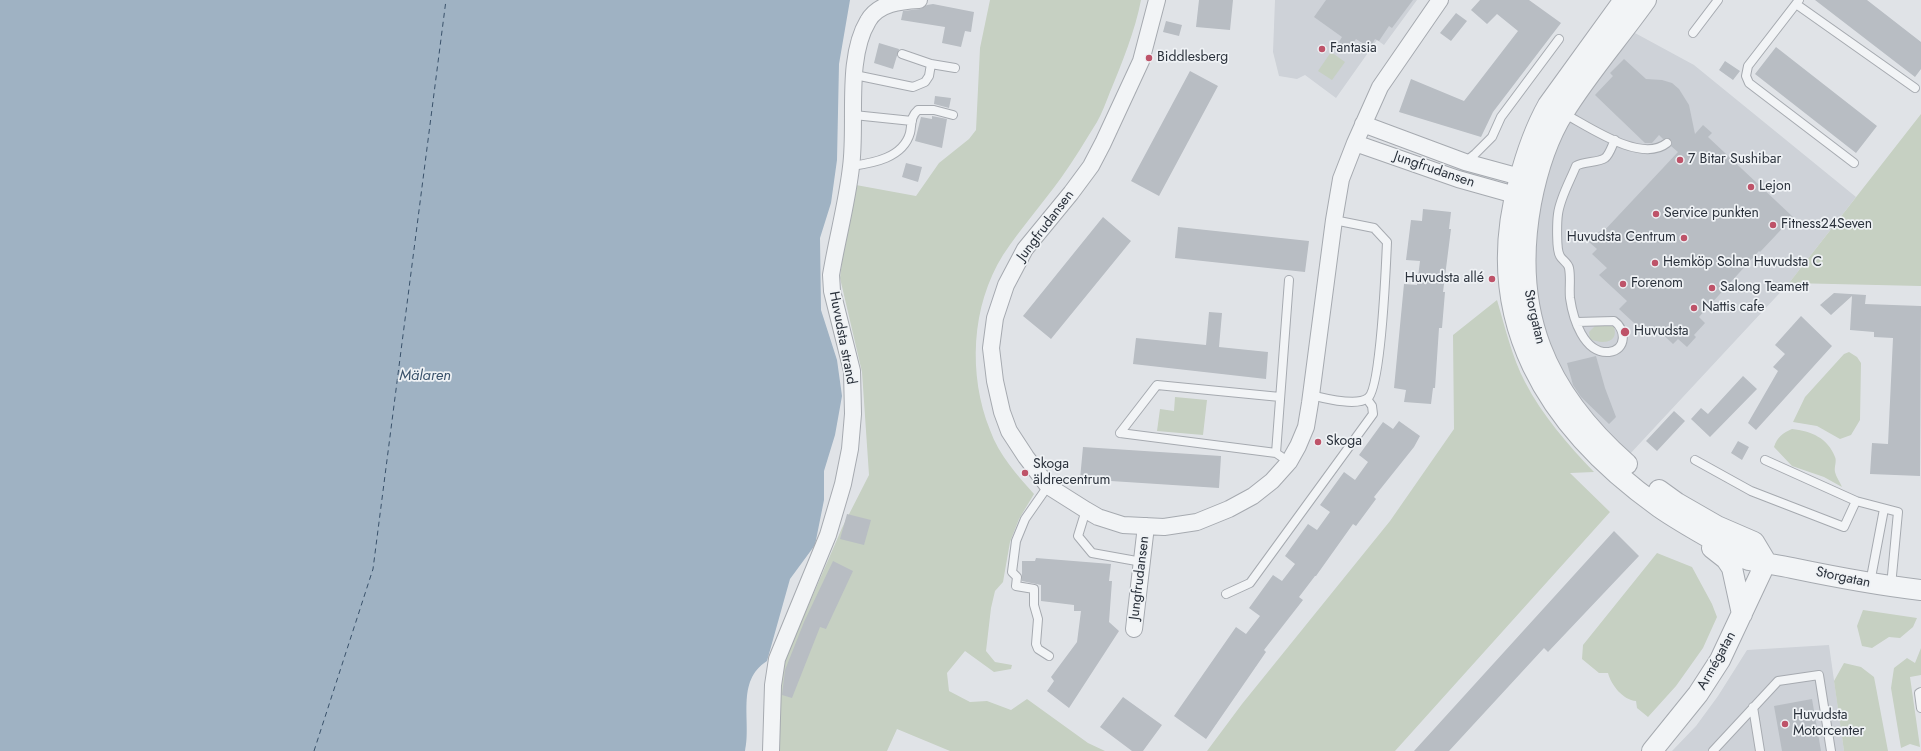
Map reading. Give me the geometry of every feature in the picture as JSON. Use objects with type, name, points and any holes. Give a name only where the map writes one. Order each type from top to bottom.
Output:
[{"type":"street","name":"Huvudsta strand","points":[[771,751],[773,685],[777,659],[828,535],[843,484],[850,449],[853,414],[852,371],[832,291],[831,275],[852,166],[855,75],[859,40],[868,20],[878,10],[887,5],[919,0]]},
{"type":"street","name":"Jungfrudansen","points":[[1157,0],[1141,61],[1091,166],[1025,249],[1006,285],[995,318],[991,348],[995,381],[1002,412],[1009,431],[1048,486],[1098,517],[1123,525],[1164,527],[1197,522],[1229,509],[1253,496],[1267,485],[1282,458],[1298,446],[1306,427],[1334,220],[1342,179],[1355,143],[1380,86],[1440,0]]},
{"type":"street","name":"Storgatan","points":[[1556,109],[1624,0]]},
{"type":"street","name":"Storgatan","points":[[1642,1],[1605,54],[1556,109],[1539,121],[1526,154],[1526,274],[1528,303],[1535,331],[1544,357],[1557,383],[1572,408],[1608,448],[1641,477],[1677,503],[1717,526],[1754,542],[1766,562]]},
{"type":"street","name":"Jungfrudansen","points":[[1363,124],[1465,162],[1526,188]]},
{"type":"street","name":"Jungfrudansen","points":[[1355,143],[1458,179],[1526,188]]},
{"type":"street","name":"Storgatan","points":[[1526,188],[1511,218],[1509,278],[1515,313],[1530,362],[1562,417],[1597,456],[1635,490],[1676,519],[1726,559],[1732,568],[1742,614]]},
{"type":"street","name":"Storgatan","points":[[1676,519],[1747,559],[1870,584],[1921,590]]},
{"type":"street","name":"Jungfrudansen","points":[[1134,629],[1146,526]]},
{"type":"street","name":"Armégatan","points":[[1652,751],[1698,694],[1720,660],[1766,562]]},
{"type":"lane","points":[[1693,33],[1718,0]]},
{"type":"lane","points":[[1854,163],[1749,83],[1746,76],[1748,66],[1797,2],[1915,88]]},
{"type":"lane","points":[[1465,162],[1492,137],[1501,117],[1559,39]]},
{"type":"lane","points":[[902,54],[931,64],[955,68]]},
{"type":"lane","points":[[855,75],[914,88],[925,82],[929,76],[931,64]]},
{"type":"lane","points":[[852,166],[873,163],[893,155],[903,145],[910,134],[912,115],[918,110],[924,109],[953,115]]},
{"type":"lane","points":[[1556,109],[1615,140],[1634,148],[1642,150],[1660,147],[1667,143]]},
{"type":"lane","points":[[854,115],[912,121]]},
{"type":"lane","points":[[1577,322],[1614,321],[1622,328],[1624,338],[1622,343],[1612,352],[1600,352],[1586,341],[1577,322],[1570,298],[1568,266],[1559,255],[1558,214],[1576,166],[1582,162],[1604,159],[1607,157],[1615,140]]},
{"type":"lane","points":[[1311,395],[1351,402],[1367,399],[1372,392],[1377,369],[1388,242],[1374,228],[1334,220]]},
{"type":"lane","points":[[1280,397],[1157,385],[1120,434],[1282,458],[1280,397],[1289,280]]},
{"type":"lane","points":[[1226,594],[1250,583],[1282,542],[1373,414],[1372,406],[1367,399]]},
{"type":"lane","points":[[1695,460],[1751,491],[1844,527],[1856,501]]},
{"type":"lane","points":[[1765,460],[1856,501],[1898,512],[1891,587]]},
{"type":"lane","points":[[1048,486],[1025,519],[1016,541],[1012,572],[1017,578],[1016,586],[1034,589],[1034,605],[1038,619],[1036,644],[1038,649],[1049,656]]},
{"type":"lane","points":[[1870,584],[1884,509]]},
{"type":"lane","points":[[1086,510],[1078,536],[1092,553],[1142,562]]},
{"type":"lane","points":[[1713,751],[1778,681],[1819,675],[1831,751]]},
{"type":"lane","points":[[1921,692],[1919,693],[1921,708]]},
{"type":"lane","points":[[1753,707],[1760,751]]},
{"type":"shaded area","name":"Fantasia","points":[[1275,0],[1417,0],[1384,45],[1377,40],[1336,98],[1305,75],[1297,79],[1279,76],[1273,52]]},
{"type":"shaded area","points":[[1635,33],[1694,65],[1856,197],[1789,283],[1629,455],[1590,417],[1553,360],[1533,299],[1535,216],[1559,136],[1584,93]]},
{"type":"shaded area","points":[[1829,645],[1844,751],[1672,751],[1696,726],[1718,696],[1747,650]]},
{"type":"green space","points":[[990,0],[1141,0],[1128,47],[1097,122],[1061,178],[1003,255],[992,275],[984,296],[976,341],[978,387],[983,409],[998,448],[1015,472],[1034,494],[1019,519],[1010,542],[1003,582],[995,591],[991,608],[986,651],[995,662],[1012,665],[1011,669],[994,672],[965,651],[947,673],[949,691],[970,702],[987,701],[1011,710],[1027,699],[1088,743],[1105,751],[950,751],[897,729],[887,751],[775,751],[783,664],[842,528],[869,475],[862,372],[840,278],[846,228],[856,185],[916,196],[939,163],[969,139],[976,130],[980,48]]},
{"type":"green space","points":[[1331,52],[1345,62],[1332,80],[1318,71]]},
{"type":"green space","points":[[1921,114],[1921,286],[1789,283]]},
{"type":"green space","points":[[1497,300],[1509,342],[1525,382],[1539,406],[1556,429],[1594,472],[1570,473],[1610,512],[1395,751],[1207,751],[1242,704],[1390,521],[1454,429],[1453,335]]},
{"type":"green space","points":[[1598,325],[1608,325],[1614,327],[1615,333],[1612,340],[1599,342],[1590,339],[1589,332]]},
{"type":"green space","points":[[1849,352],[1857,357],[1861,363],[1860,420],[1851,435],[1840,439],[1817,426],[1793,422],[1805,397],[1844,354]]},
{"type":"green space","points":[[1175,397],[1207,400],[1203,435],[1157,431],[1160,409],[1174,411]]},
{"type":"green space","points":[[1792,429],[1812,434],[1823,440],[1828,445],[1836,459],[1835,472],[1842,487],[1824,477],[1792,466],[1774,447],[1781,436]]},
{"type":"green space","points":[[1657,553],[1692,567],[1712,604],[1717,617],[1703,648],[1676,686],[1648,717],[1637,708],[1636,701],[1627,698],[1618,691],[1608,673],[1599,673],[1582,659],[1583,645]]},
{"type":"green space","points":[[1863,610],[1917,618],[1913,627],[1900,638],[1889,637],[1872,648],[1862,646],[1857,626]]},
{"type":"green space","points":[[1921,648],[1921,675],[1910,677],[1920,747],[1910,744],[1901,748],[1891,688],[1894,668],[1907,658],[1915,663]]},
{"type":"green space","points":[[1844,663],[1861,667],[1874,677],[1888,751],[1844,751],[1834,681]]},
{"type":"water","name":"Mälaren","points":[[0,0],[850,0],[839,64],[837,160],[831,203],[820,238],[821,310],[837,360],[842,396],[835,435],[824,471],[824,500],[815,545],[790,579],[767,661],[757,669],[751,679],[747,703],[747,740],[745,751],[0,751]]},
{"type":"building","points":[[1199,0],[1233,0],[1230,30],[1196,27]]},
{"type":"building","points":[[1326,0],[1413,0],[1392,28],[1389,26],[1379,41],[1375,39],[1370,48],[1356,39],[1349,49],[1339,42],[1342,37],[1314,17]]},
{"type":"building","points":[[1480,0],[1529,0],[1561,23],[1493,112],[1481,137],[1399,112],[1411,79],[1464,101],[1518,31],[1497,14],[1487,24],[1471,10]]},
{"type":"building","points":[[1815,0],[1867,0],[1921,42],[1921,69],[1915,77]]},
{"type":"building","points":[[933,4],[974,12],[971,32],[965,31],[961,47],[942,43],[945,27],[901,20],[903,11],[920,9],[927,5]]},
{"type":"building","points":[[1456,13],[1467,21],[1451,41],[1440,33]]},
{"type":"building","points":[[1166,21],[1182,25],[1179,36],[1163,32]]},
{"type":"building","points":[[879,43],[899,49],[893,69],[874,63]]},
{"type":"building","points":[[1776,47],[1877,126],[1856,153],[1755,74]]},
{"type":"building","name":"Huvudsta Centrum","points":[[1624,59],[1646,79],[1662,80],[1672,83],[1679,89],[1689,105],[1695,134],[1703,125],[1712,133],[1708,137],[1793,217],[1760,252],[1759,251],[1699,317],[1705,323],[1694,335],[1696,337],[1687,347],[1678,339],[1673,344],[1655,327],[1647,335],[1619,309],[1627,301],[1599,275],[1607,268],[1592,254],[1597,249],[1589,242],[1600,231],[1602,233],[1678,152],[1671,146],[1672,141],[1668,138],[1663,139],[1659,135],[1652,143],[1645,143],[1595,95],[1613,76],[1610,73]]},
{"type":"building","points":[[1725,61],[1740,71],[1733,80],[1719,70]]},
{"type":"building","points":[[1190,71],[1218,86],[1159,196],[1131,181]]},
{"type":"building","points":[[935,96],[951,98],[949,108],[934,104]]},
{"type":"building","points":[[932,116],[947,119],[942,148],[915,141],[921,117],[932,119]]},
{"type":"building","points":[[906,163],[922,167],[918,182],[902,177]]},
{"type":"building","points":[[1423,209],[1451,212],[1449,229],[1451,229],[1443,292],[1445,292],[1442,328],[1439,328],[1435,388],[1433,388],[1431,404],[1404,402],[1406,390],[1394,388],[1404,284],[1417,285],[1420,261],[1406,260],[1411,220],[1422,221]]},
{"type":"building","points":[[1103,217],[1131,241],[1051,339],[1023,316]]},
{"type":"building","points":[[1178,227],[1309,241],[1305,272],[1175,258]]},
{"type":"building","points":[[1834,293],[1866,295],[1865,304],[1921,306],[1920,476],[1870,474],[1872,443],[1888,444],[1893,338],[1874,337],[1874,332],[1850,330],[1852,296],[1831,315],[1820,305]]},
{"type":"building","points":[[1209,312],[1222,313],[1219,347],[1268,352],[1266,379],[1133,364],[1136,338],[1206,345]]},
{"type":"building","points":[[1801,316],[1832,346],[1756,430],[1748,423],[1778,371],[1773,367],[1785,354],[1775,345]]},
{"type":"building","points":[[1596,356],[1605,388],[1616,417],[1609,424],[1581,397],[1573,385],[1567,363]]},
{"type":"building","points":[[1743,376],[1757,389],[1710,437],[1691,419],[1701,408],[1708,414]]},
{"type":"building","points":[[1674,411],[1685,421],[1657,451],[1646,441]]},
{"type":"building","points":[[1399,421],[1420,436],[1414,447],[1374,497],[1376,499],[1356,526],[1353,524],[1299,597],[1303,600],[1264,650],[1266,652],[1206,739],[1174,716],[1236,627],[1246,634],[1260,616],[1249,608],[1273,575],[1282,581],[1295,564],[1285,556],[1308,524],[1317,530],[1330,512],[1320,505],[1344,472],[1355,480],[1368,462],[1359,455],[1383,422],[1393,429]]},
{"type":"building","points":[[1738,441],[1749,447],[1742,460],[1731,453]]},
{"type":"building","points":[[1083,447],[1221,456],[1219,488],[1080,479]]},
{"type":"building","points":[[847,514],[871,520],[864,545],[840,539]]},
{"type":"building","points":[[1614,531],[1639,556],[1548,652],[1544,648],[1449,751],[1414,751]]},
{"type":"building","points":[[1036,558],[1111,564],[1109,581],[1112,581],[1109,622],[1119,631],[1069,708],[1047,691],[1054,681],[1051,677],[1077,642],[1081,611],[1074,611],[1074,605],[1041,601],[1041,585],[1022,581],[1022,561],[1035,561]]},
{"type":"building","points":[[833,561],[853,571],[826,629],[820,627],[792,698],[782,695],[785,670],[804,622]]},
{"type":"building","points":[[1123,697],[1162,725],[1143,751],[1132,751],[1100,727]]},
{"type":"building","points":[[1812,699],[1821,751],[1782,751],[1774,706]]},
{"type":"ferry route","points":[[314,751],[373,569],[446,0]]},
{"type":"place","name":"Fantasia","points":[[1322,49]]},
{"type":"place","name":"Biddlesberg","points":[[1149,58]]},
{"type":"place","name":"7 Bitar Sushibar","points":[[1680,160]]},
{"type":"place","name":"Lejon","points":[[1751,187]]},
{"type":"place","name":"Service punkten","points":[[1656,214]]},
{"type":"place","name":"Fitness24Seven","points":[[1773,225]]},
{"type":"place","name":"Huvudsta Centrum","points":[[1684,238]]},
{"type":"place","name":"Hemköp Solna Huvudsta C","points":[[1655,263]]},
{"type":"place","name":"Huvudsta allé","points":[[1492,279]]},
{"type":"place","name":"Forenom","points":[[1623,284]]},
{"type":"place","name":"Salong Teamett","points":[[1712,288]]},
{"type":"place","name":"Nattis cafe","points":[[1694,308]]},
{"type":"place","name":"Huvudsta","points":[[1625,332]]},
{"type":"place","name":"Skoga","points":[[1318,442]]},
{"type":"place","name":"Skoga äldrecentrum","points":[[1025,473]]},
{"type":"place","name":"Huvudsta Motorcenter","points":[[1785,724]]}]
